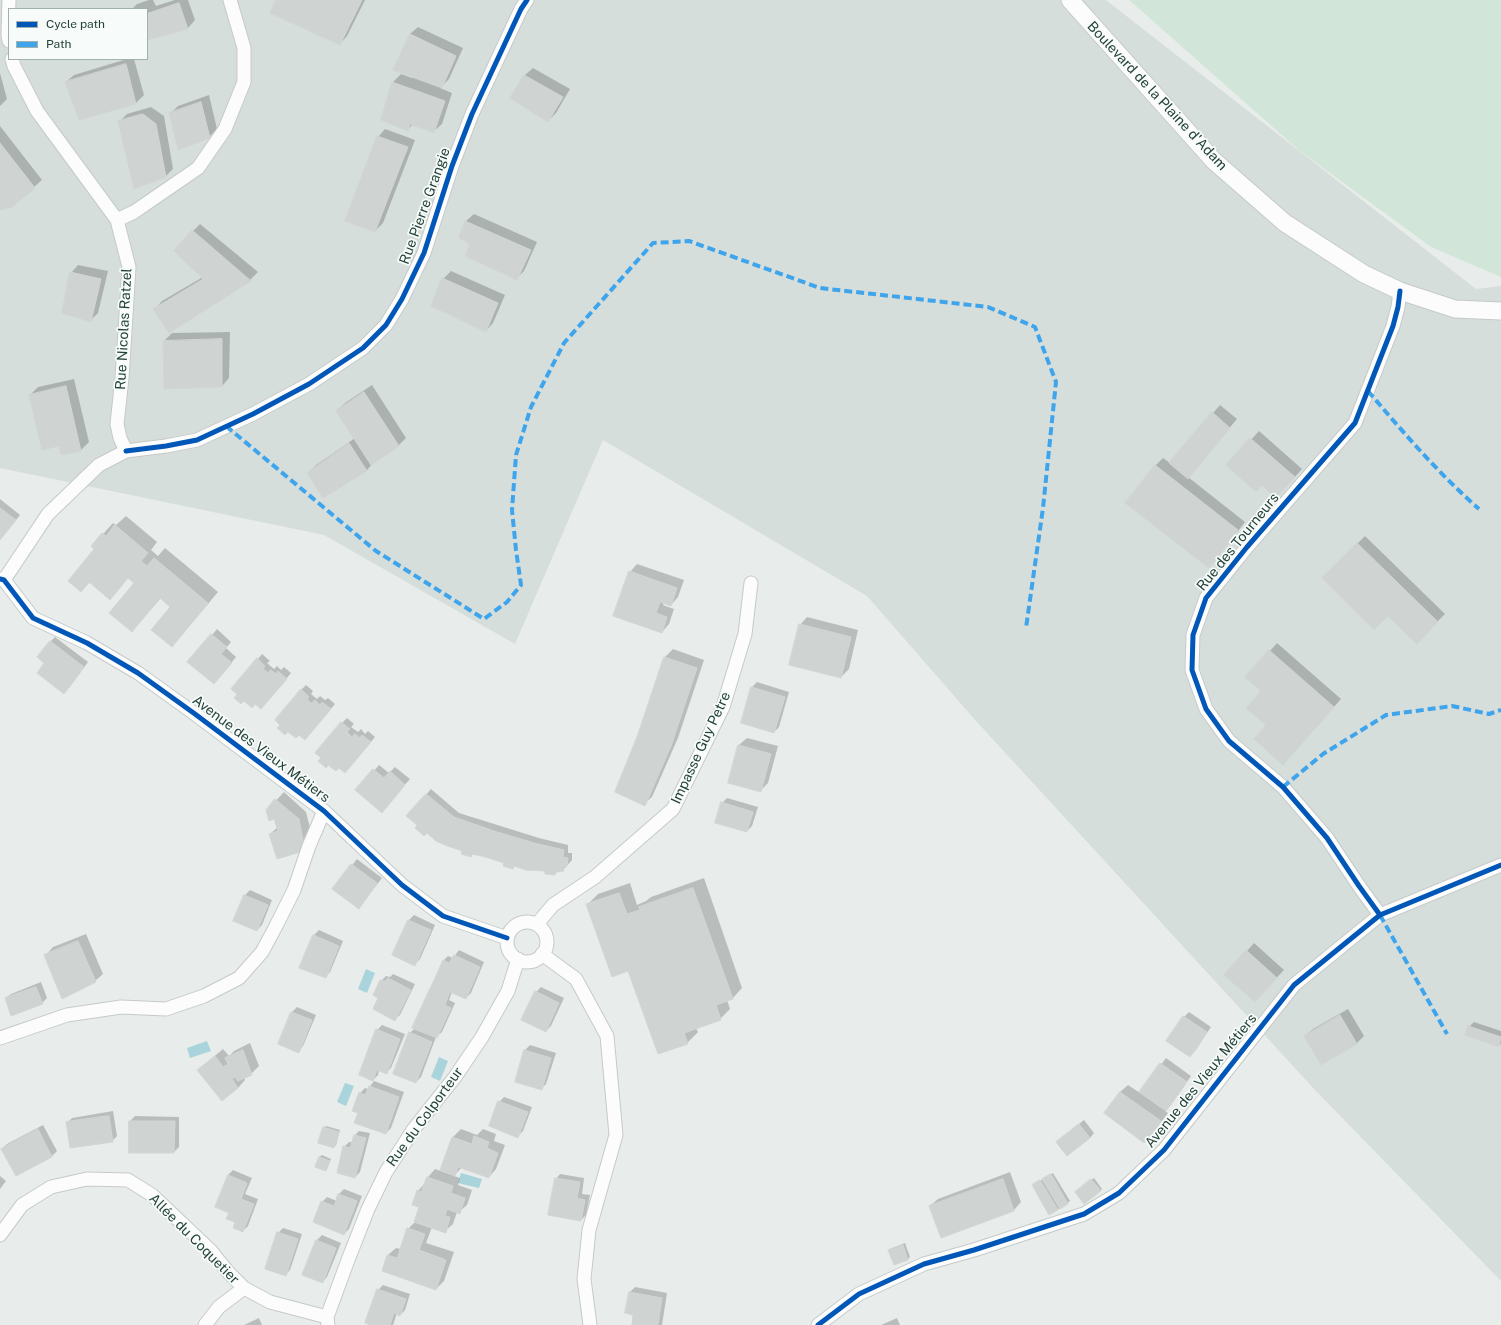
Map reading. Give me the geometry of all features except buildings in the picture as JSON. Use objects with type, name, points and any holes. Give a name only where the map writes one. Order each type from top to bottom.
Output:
[{"type":"street","points":[[117,220],[134,212],[198,168],[225,129],[244,82],[244,48],[230,0]]},
{"type":"street","name":"Rue Pierre Grangie","points":[[126,451],[197,440],[253,414],[321,376],[363,348],[386,325],[402,299],[424,253],[452,166],[472,114],[526,0]]},
{"type":"street","name":"Boulevard de la Plaine d'Adam","points":[[1070,0],[1214,161],[1285,223],[1364,274],[1400,291],[1455,308],[1501,311]]},
{"type":"street","name":"Rue Nicolas Ratzel","points":[[12,60],[37,111],[117,220],[129,267],[122,378],[117,424],[120,438],[126,451]]},
{"type":"street","name":"Rue des Tourneurs","points":[[1380,915],[1327,838],[1284,788],[1230,741],[1206,709],[1192,670],[1192,663],[1193,634],[1206,598],[1247,546],[1355,423],[1393,326],[1400,291]]},
{"type":"street","points":[[2,580],[48,514],[99,466],[126,451]]},
{"type":"street","name":"Avenue des Vieux Métiers","points":[[2,580],[33,618],[87,643],[138,673],[196,714],[324,812],[402,885],[443,916],[507,938]]},
{"type":"street","name":"Impasse Guy Petre","points":[[537,924],[553,905],[595,877],[674,809],[723,707],[745,634],[750,583]]},
{"type":"street","points":[[0,1038],[67,1015],[121,1007],[166,1009],[204,996],[239,978],[262,952],[276,926],[294,890],[309,846],[324,812]]},
{"type":"street","name":"Avenue des Vieux Métiers","points":[[818,1325],[859,1294],[924,1264],[974,1250],[1084,1214],[1119,1192],[1164,1150],[1294,984],[1380,915],[1501,865]]},
{"type":"street","points":[[531,922],[537,924],[545,934],[547,941],[546,948],[542,954],[531,961],[518,960],[508,950],[507,938],[513,927],[518,923],[531,922]]},
{"type":"street","points":[[542,954],[576,979],[608,1036],[616,1135],[589,1230],[584,1279],[590,1325]]},
{"type":"street","name":"Rue du Colporteur","points":[[328,1321],[354,1246],[386,1172],[413,1130],[455,1077],[482,1037],[508,991],[518,960]]},
{"type":"street","name":"Allée du Coquetier","points":[[0,1235],[22,1205],[51,1187],[87,1179],[128,1180],[152,1195],[211,1251],[228,1272],[244,1288],[270,1302],[328,1321]]},
{"type":"street","name":"Allée du Coquetier","points":[[205,1325],[219,1307],[244,1288]]},
{"type":"shaded area","points":[[0,0],[1106,0],[1476,289],[1501,286],[1501,1281],[1315,1090],[976,721],[867,596],[603,440],[515,644],[324,535],[0,468]]},
{"type":"green space","points":[[1129,0],[1501,0],[1501,277],[1431,247],[1301,152]]},
{"type":"water","points":[[366,969],[375,973],[367,993],[358,989]]},
{"type":"water","points":[[207,1041],[211,1051],[190,1058],[187,1048]]},
{"type":"water","points":[[439,1057],[448,1061],[440,1081],[431,1077]]},
{"type":"water","points":[[345,1083],[354,1086],[346,1106],[337,1102]]},
{"type":"water","points":[[461,1173],[482,1179],[479,1188],[458,1183]]},
{"type":"marked path","points":[[226,426],[376,551],[484,619],[507,602],[521,585],[512,510],[516,455],[531,407],[564,343],[653,243],[689,241],[820,288],[988,307],[1035,327],[1056,382],[1043,508],[1026,628]]},
{"type":"marked path","points":[[1368,391],[1435,467],[1479,509]]},
{"type":"marked path","points":[[1283,787],[1323,754],[1386,715],[1452,706],[1489,714],[1501,710]]},
{"type":"marked path","points":[[1380,915],[1447,1034]]},
{"type":"cycle path","points":[[126,451],[197,440],[253,414],[309,384],[363,348],[386,325],[402,299],[424,253],[452,166],[472,114],[521,9],[527,0]]},
{"type":"cycle path","points":[[1380,915],[1327,838],[1283,787],[1229,741],[1206,709],[1192,670],[1193,635],[1206,598],[1247,547],[1355,423],[1393,326],[1400,291]]},
{"type":"cycle path","points":[[0,579],[4,580],[33,618],[87,643],[138,673],[324,811],[402,885],[443,916],[507,938]]},
{"type":"cycle path","points":[[818,1325],[859,1294],[924,1264],[974,1250],[1084,1214],[1119,1193],[1164,1150],[1294,985],[1380,915],[1501,865]]}]
